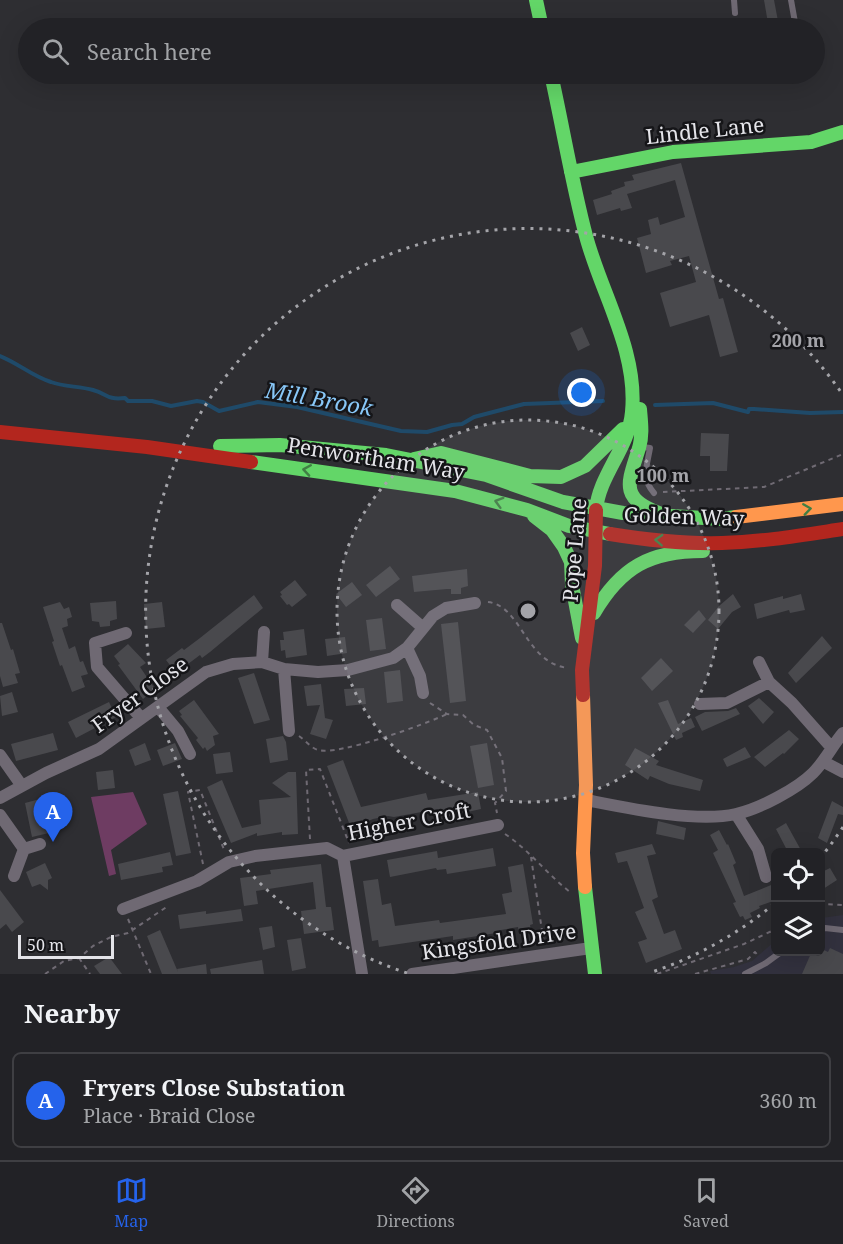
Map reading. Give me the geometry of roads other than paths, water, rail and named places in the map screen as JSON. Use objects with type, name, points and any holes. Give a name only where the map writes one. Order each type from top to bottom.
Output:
[{"type":"main road","points":[[536,0],[540,18]]},
{"type":"main road","name":"Pope Lane","points":[[553,84],[586,236],[626,353],[632,388],[628,433],[602,488],[596,507],[595,566],[590,621],[582,670],[586,800],[583,853],[586,906],[595,974]]},
{"type":"main road","name":"Lindle Lane","points":[[571,172],[673,152],[811,142],[843,132]]},
{"type":"main road","points":[[632,388],[639,405],[641,418],[639,446],[628,483],[631,494],[639,504],[671,518]]},
{"type":"main road","points":[[409,460],[441,453],[530,476],[561,477],[585,466],[630,421]]},
{"type":"main road","name":"Penwortham Way","points":[[0,432],[147,447],[455,491],[527,510],[568,526],[595,532]]},
{"type":"main road","name":"Penwortham Way","points":[[147,447],[280,445],[386,455],[486,475],[563,502],[596,507]]},
{"type":"main road","name":"Golden Way","points":[[596,507],[623,513],[671,518],[720,519],[843,504]]},
{"type":"main road","points":[[527,510],[552,530],[571,562],[572,585],[585,649]]},
{"type":"main road","name":"Golden Way","points":[[595,532],[653,540],[722,543],[843,529]]},
{"type":"main road","points":[[590,621],[603,596],[618,580],[638,565],[658,555],[685,551],[775,546],[801,542],[828,530]]},
{"type":"street","points":[[423,693],[420,676],[407,648],[433,616],[446,608],[475,603]]},
{"type":"street","points":[[397,605],[422,627]]},
{"type":"street","points":[[262,662],[264,632]]},
{"type":"street","points":[[126,633],[95,643],[97,667],[141,718]]},
{"type":"street","name":"Fryer Close","points":[[0,798],[99,749],[206,672],[233,664],[262,662],[284,669],[318,672],[348,670],[393,658],[407,648]]},
{"type":"street","points":[[759,662],[769,682],[792,703],[831,747]]},
{"type":"street","points":[[284,669],[289,731]]},
{"type":"street","points":[[700,704],[727,702],[769,682]]},
{"type":"street","points":[[158,707],[178,731],[190,754]]},
{"type":"street","points":[[586,800],[698,816],[736,814],[780,796],[811,775],[824,762],[831,747],[843,733]]},
{"type":"street","points":[[0,755],[22,786]]},
{"type":"street","points":[[824,762],[843,772]]},
{"type":"street","points":[[736,814],[758,849],[766,877]]},
{"type":"street","points":[[0,815],[24,849]]},
{"type":"street","name":"Higher Croft","points":[[123,909],[206,876],[229,862],[255,856],[327,848],[348,855],[498,825]]},
{"type":"street","points":[[24,849],[40,844]]},
{"type":"street","points":[[14,876],[24,849]]},
{"type":"street","points":[[348,855],[362,974]]},
{"type":"street","name":"Kingsfold Drive","points":[[412,974],[591,948]]},
{"type":"lane","points":[[734,0],[735,13]]},
{"type":"lane","points":[[791,0],[794,18]]},
{"type":"lane","points":[[639,446],[650,448],[645,475],[647,485],[654,493]]},
{"type":"lane","points":[[825,928],[843,930]]},
{"type":"lane","points":[[745,974],[774,956]]},
{"type":"waterway","name":"Mill Brook","points":[[0,356],[51,382],[93,390],[110,397],[125,398],[128,401],[152,401],[171,406],[197,401],[219,411],[258,402],[297,407],[401,431],[427,432],[462,424],[474,417],[524,404],[603,401]]},
{"type":"waterway","name":"Mill Brook","points":[[655,405],[713,403],[748,412],[749,409],[810,413],[843,412]]},
{"type":"place","name":"Fryers Close Substation","points":[[53,842]]}]
